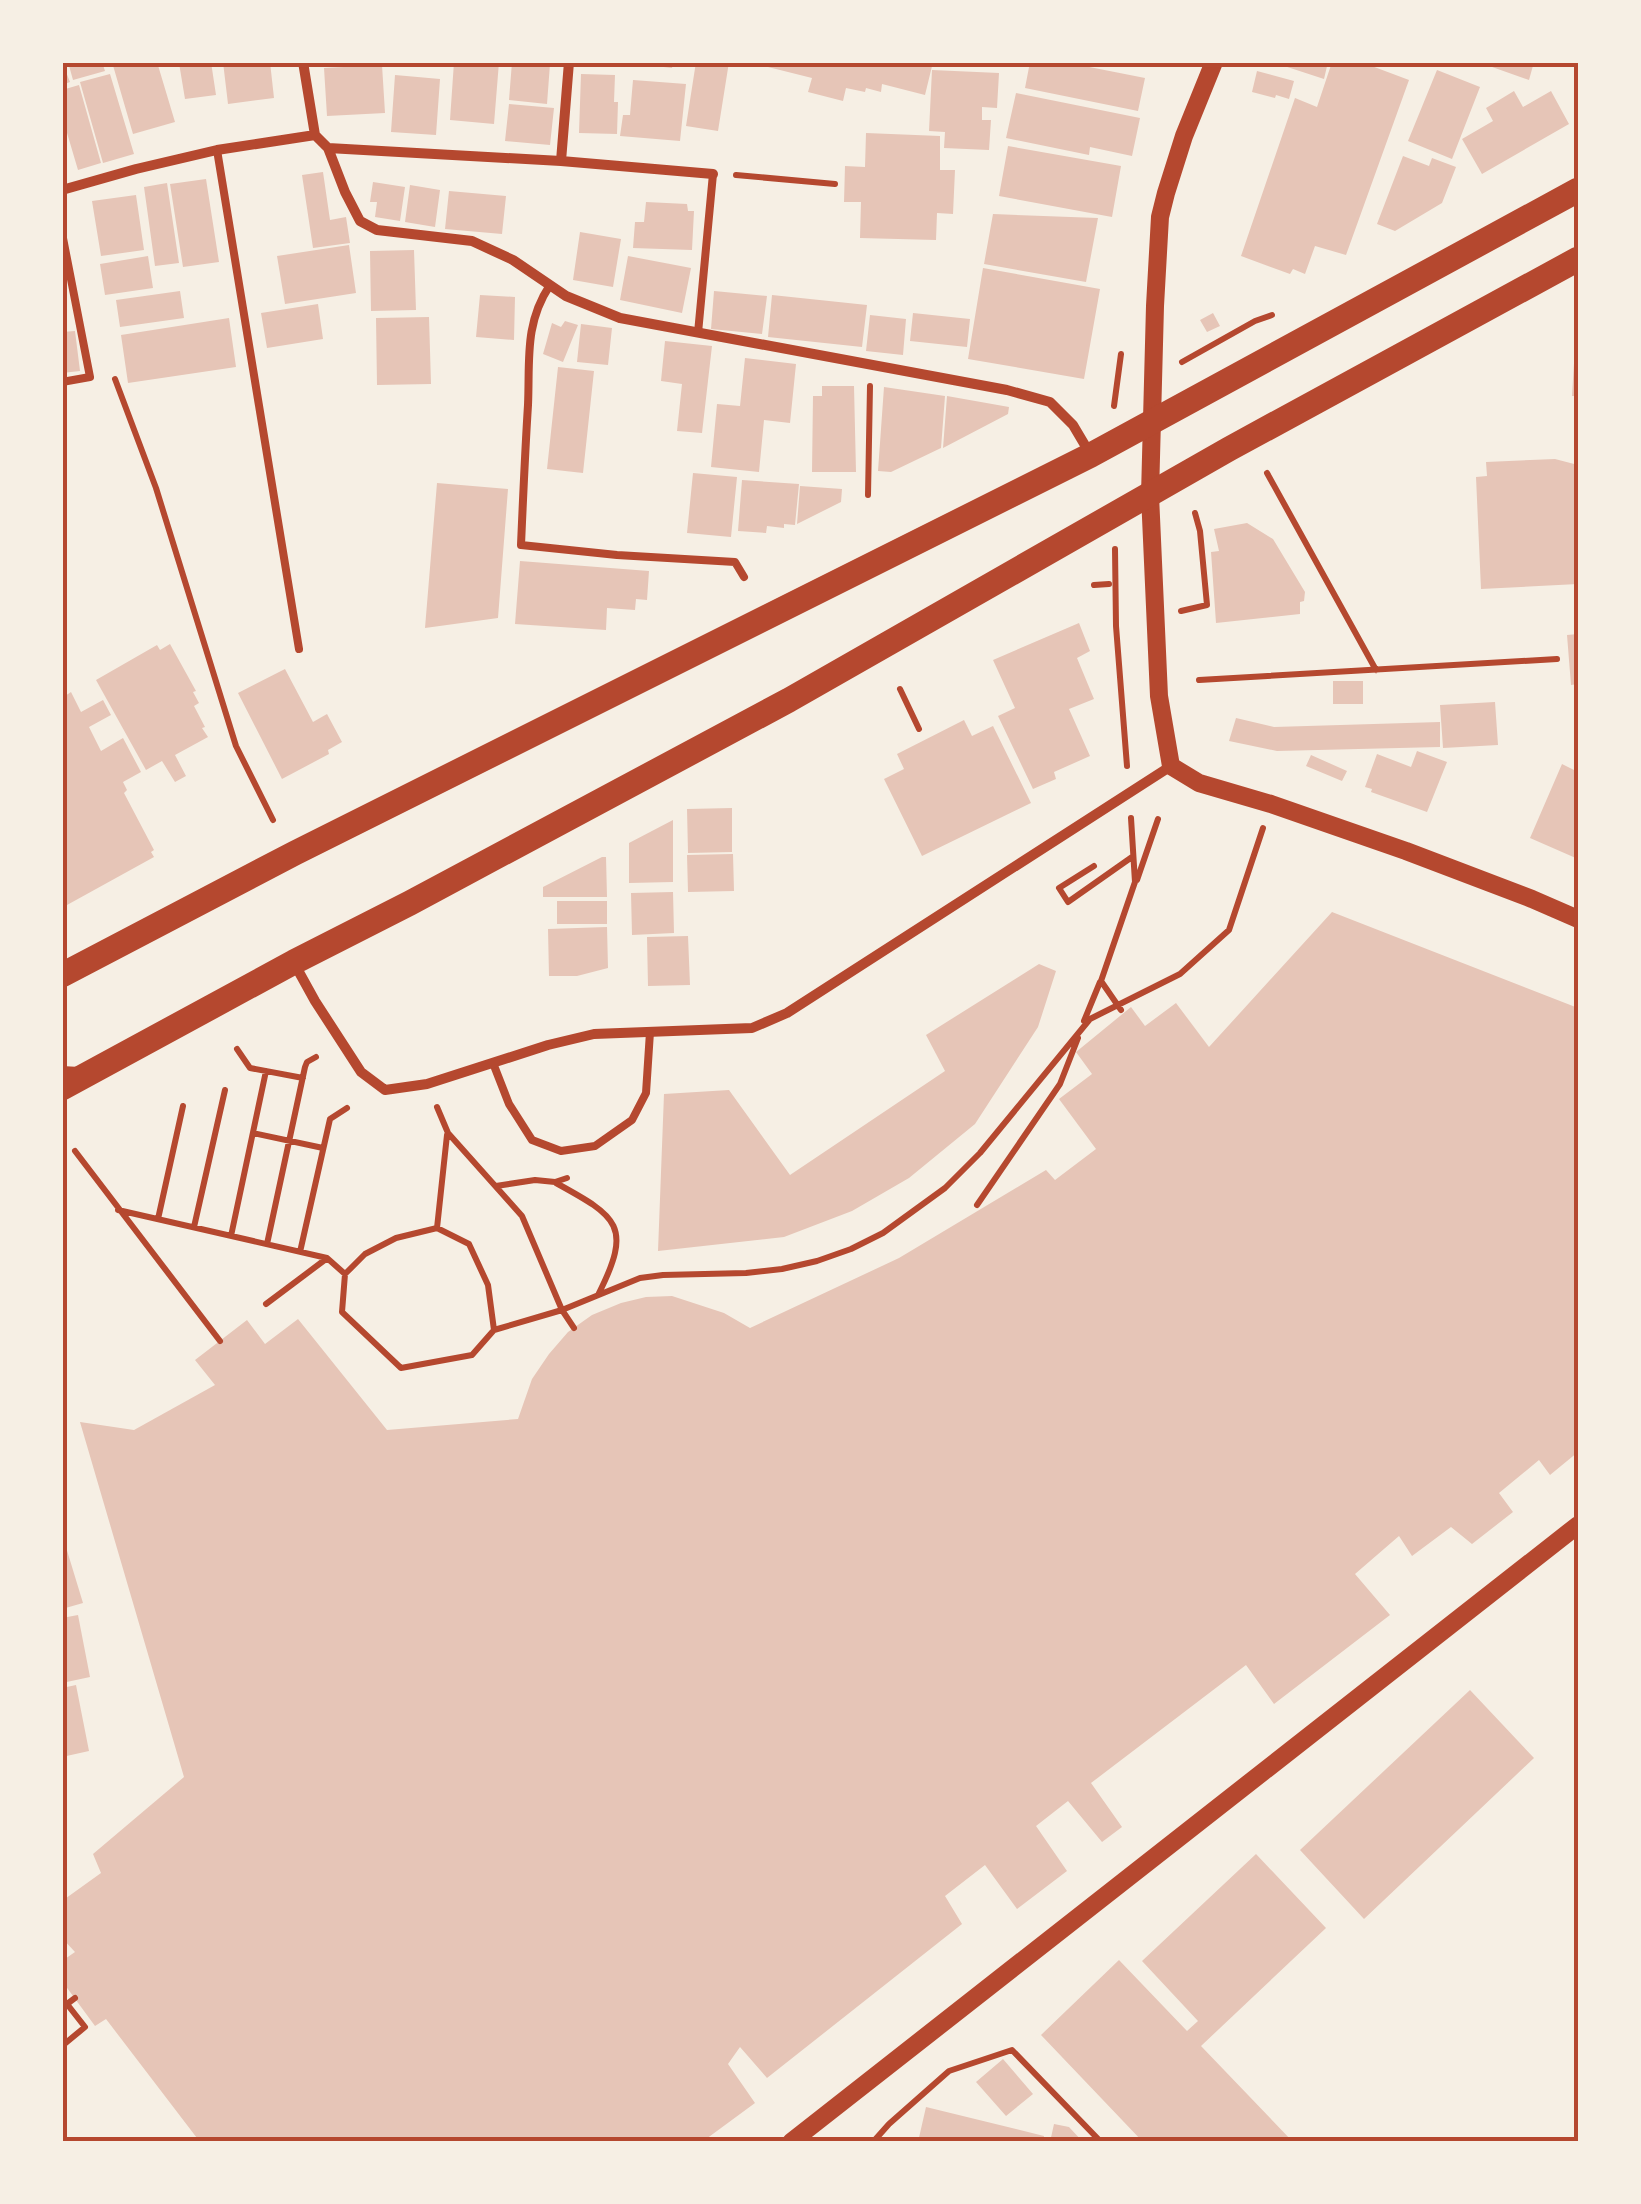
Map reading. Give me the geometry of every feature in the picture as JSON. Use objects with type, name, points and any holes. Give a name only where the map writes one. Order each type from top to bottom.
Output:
[{"type":"main road","points":[[62,976],[295,853],[1152,424],[1578,190]]},
{"type":"main road","points":[[62,1088],[790,700],[1150,494],[1578,259]]},
{"type":"street","points":[[303,62],[315,135],[328,148],[360,221],[377,230],[472,241],[513,260],[566,296],[620,318],[1008,390],[1050,402],[1073,426],[1091,455]]},
{"type":"street","points":[[561,161],[569,62]]},
{"type":"street","points":[[1214,62],[1166,192],[1160,217],[1154,306],[1150,494],[1159,696],[1171,766],[1200,783],[1406,851],[1532,898],[1578,920]]},
{"type":"street","points":[[62,190],[217,150],[315,135]]},
{"type":"street","points":[[328,148],[713,174]]},
{"type":"street","points":[[294,962],[361,1072],[385,1090],[427,1084],[594,1034],[752,1028],[786,1013],[1171,766]]},
{"type":"street","points":[[792,2142],[1578,1525]]},
{"type":"lane","points":[[217,150],[300,650]]},
{"type":"lane","points":[[698,334],[713,174]]},
{"type":"lane","points":[[62,233],[90,377],[62,382]]},
{"type":"lane","points":[[550,285],[539,302],[527,353],[529,392],[521,546],[735,562],[744,577]]},
{"type":"lane","points":[[492,1063],[509,1104],[532,1140],[561,1151],[595,1146],[632,1120],[646,1093],[650,1032]]},
{"type":"lane","points":[[62,1070],[94,1071]]},
{"type":"path","points":[[713,174],[835,184]]},
{"type":"path","points":[[868,495],[870,365]]},
{"type":"path","points":[[112,372],[156,488],[236,746],[273,820]]},
{"type":"path","points":[[1267,473],[1376,670]]},
{"type":"path","points":[[1194,513],[1200,531],[1207,605]]},
{"type":"path","points":[[1094,585],[1109,584]]},
{"type":"path","points":[[1198,680],[1557,660]]},
{"type":"path","points":[[900,689],[919,729]]},
{"type":"path","points":[[1090,1018],[1180,974],[1229,930],[1271,804]]},
{"type":"path","points":[[494,1330],[488,1285],[470,1244],[436,1228],[396,1238],[366,1254],[345,1274],[342,1312],[401,1368],[472,1355],[494,1330],[562,1310],[640,1278],[782,1269],[834,1255],[883,1233],[945,1188],[980,1153],[1090,1018],[1158,819]]},
{"type":"path","points":[[1094,866],[1059,888],[1068,902],[1134,857]]},
{"type":"path","points":[[977,1205],[1060,1084],[1100,981]]},
{"type":"path","points":[[237,1049],[250,1068],[302,1078]]},
{"type":"path","points":[[267,1244],[302,1078],[308,1062],[316,1058]]},
{"type":"path","points":[[231,1236],[266,1072]]},
{"type":"path","points":[[427,1084],[448,1133],[522,1216],[562,1310],[574,1328]]},
{"type":"path","points":[[194,1227],[225,1090]]},
{"type":"path","points":[[158,1219],[183,1106]]},
{"type":"path","points":[[300,1252],[330,1118],[347,1108]]},
{"type":"path","points":[[253,1133],[324,1148]]},
{"type":"path","points":[[436,1228],[448,1133]]},
{"type":"path","points":[[75,1151],[220,1341]]},
{"type":"path","points":[[555,1182],[608,1216],[618,1232],[616,1255],[598,1295]]},
{"type":"path","points":[[118,1210],[327,1258],[345,1274]]},
{"type":"path","points":[[266,1304],[327,1258]]},
{"type":"path","points":[[62,2046],[85,2027],[66,2004],[75,1998]]},
{"type":"path","points":[[873,2142],[949,2071],[1012,2050],[1102,2142]]},
{"type":"building","points":[[62,62],[70,82],[62,85]]},
{"type":"building","points":[[68,62],[102,62],[105,71],[73,80]]},
{"type":"building","points":[[112,62],[157,62],[175,122],[133,134]]},
{"type":"building","points":[[211,62],[216,95],[185,99],[179,63]]},
{"type":"building","points":[[223,62],[270,62],[274,98],[228,104]]},
{"type":"building","points":[[454,62],[499,62],[494,124],[450,120]]},
{"type":"building","points":[[512,62],[550,64],[547,104],[509,100]]},
{"type":"building","points":[[647,62],[673,62],[672,68]]},
{"type":"building","points":[[696,62],[729,62],[718,131],[686,126]]},
{"type":"building","points":[[769,62],[933,62],[925,95],[882,84],[881,92],[846,88],[843,101],[808,92],[812,78],[768,67]]},
{"type":"building","points":[[1030,62],[1064,62],[1145,78],[1138,111],[1025,88]]},
{"type":"building","points":[[1272,62],[1328,62],[1324,79]]},
{"type":"building","points":[[1332,62],[1361,62],[1409,80],[1346,255],[1315,246],[1305,274],[1293,269],[1290,274],[1241,256],[1295,98],[1317,107]]},
{"type":"building","points":[[1478,62],[1534,62],[1529,80]]},
{"type":"building","points":[[382,65],[385,113],[327,116],[324,68]]},
{"type":"building","points":[[932,70],[999,73],[997,108],[982,107],[982,120],[991,120],[989,150],[944,148],[945,132],[929,131]]},
{"type":"building","points":[[1437,70],[1480,87],[1452,159],[1408,141]]},
{"type":"building","points":[[1257,71],[1294,81],[1289,99],[1252,92]]},
{"type":"building","points":[[110,74],[134,154],[103,163],[80,82]]},
{"type":"building","points":[[581,74],[615,75],[617,134],[579,133]]},
{"type":"building","points":[[395,75],[440,79],[436,135],[391,132]]},
{"type":"building","points":[[633,80],[686,84],[680,141],[620,136],[623,115],[630,115]]},
{"type":"building","points":[[79,85],[101,163],[78,170],[62,116],[62,90]]},
{"type":"building","points":[[1514,91],[1523,107],[1551,91],[1569,124],[1482,174],[1462,139],[1493,121],[1486,108]]},
{"type":"building","points":[[1016,93],[1140,118],[1132,156],[1090,147],[1089,155],[1006,138]]},
{"type":"building","points":[[509,104],[554,108],[550,145],[505,141]]},
{"type":"building","points":[[866,133],[940,136],[940,170],[955,170],[953,214],[937,213],[936,240],[860,238],[861,202],[844,202],[845,166],[865,167]]},
{"type":"building","points":[[1008,146],[1121,166],[1112,217],[999,196]]},
{"type":"building","points":[[1403,156],[1429,166],[1432,158],[1456,167],[1442,203],[1395,231],[1377,224]]},
{"type":"building","points":[[323,172],[330,220],[346,217],[350,243],[313,248],[302,175]]},
{"type":"building","points":[[206,179],[219,262],[183,267],[170,184]]},
{"type":"building","points":[[373,182],[405,187],[400,221],[375,217],[377,202],[370,202]]},
{"type":"building","points":[[167,183],[179,263],[155,266],[144,187]]},
{"type":"building","points":[[410,185],[440,190],[435,227],[405,222]]},
{"type":"building","points":[[449,191],[506,196],[502,234],[445,229]]},
{"type":"building","points":[[136,195],[144,250],[101,256],[92,201]]},
{"type":"building","points":[[646,202],[687,204],[688,211],[694,211],[692,250],[633,248],[635,222],[644,222]]},
{"type":"building","points":[[993,214],[1098,218],[1086,282],[984,264]]},
{"type":"building","points":[[580,232],[621,239],[613,287],[573,280]]},
{"type":"building","points":[[349,245],[356,293],[285,304],[277,256]]},
{"type":"building","points":[[414,250],[416,310],[371,311],[370,251]]},
{"type":"building","points":[[148,256],[153,288],[105,295],[100,264]]},
{"type":"building","points":[[628,256],[691,268],[682,313],[620,300]]},
{"type":"building","points":[[983,268],[1100,289],[1084,379],[968,359]]},
{"type":"building","points":[[180,291],[184,318],[120,327],[116,300]]},
{"type":"building","points":[[714,291],[767,296],[762,334],[711,329]]},
{"type":"building","points":[[480,295],[515,297],[514,340],[476,337]]},
{"type":"building","points":[[772,295],[867,305],[862,347],[768,337]]},
{"type":"building","points":[[318,304],[323,339],[267,348],[261,313]]},
{"type":"building","points":[[913,313],[970,319],[967,347],[910,341]]},
{"type":"building","points":[[1213,313],[1220,326],[1207,332],[1200,320]]},
{"type":"building","points":[[870,315],[906,319],[903,355],[866,351]]},
{"type":"building","points":[[429,317],[431,384],[377,385],[376,318]]},
{"type":"building","points":[[229,318],[236,367],[128,383],[121,335]]},
{"type":"building","points":[[565,321],[578,325],[563,362],[543,354],[552,323],[561,327]]},
{"type":"building","points":[[581,324],[612,328],[608,365],[577,362]]},
{"type":"building","points":[[1576,330],[1578,396],[1572,396]]},
{"type":"building","points":[[75,331],[80,371],[62,373],[62,332]]},
{"type":"building","points":[[665,341],[712,346],[702,433],[677,431],[682,384],[661,381]]},
{"type":"building","points":[[745,358],[796,364],[790,423],[764,420],[759,472],[711,467],[717,404],[740,406]]},
{"type":"building","points":[[558,367],[594,371],[583,473],[547,469]]},
{"type":"building","points":[[822,386],[854,386],[856,472],[812,472],[813,396],[822,396]]},
{"type":"building","points":[[884,387],[945,396],[941,448],[891,472],[878,471]]},
{"type":"building","points":[[947,396],[1009,407],[1008,414],[943,448]]},
{"type":"building","points":[[1555,459],[1578,465],[1578,584],[1481,589],[1476,477],[1487,476],[1486,462]]},
{"type":"building","points":[[693,473],[737,477],[731,537],[687,533]]},
{"type":"building","points":[[742,480],[799,484],[795,525],[767,526],[766,533],[738,531]]},
{"type":"building","points":[[437,483],[508,489],[498,618],[425,628]]},
{"type":"building","points":[[800,486],[842,489],[841,502],[797,524]]},
{"type":"building","points":[[1247,523],[1273,539],[1305,592],[1300,614],[1216,623],[1211,552],[1219,551],[1214,529]]},
{"type":"building","points":[[520,561],[649,571],[647,600],[636,599],[635,610],[607,608],[606,630],[515,624]]},
{"type":"building","points":[[1079,623],[1090,651],[1077,658],[1094,699],[1069,709],[1090,756],[1054,772],[1056,779],[1033,789],[998,716],[1015,708],[993,660]]},
{"type":"building","points":[[1578,634],[1578,684],[1571,685],[1567,635]]},
{"type":"building","points":[[170,644],[196,691],[193,692],[199,703],[194,706],[208,737],[175,755],[186,776],[175,782],[162,761],[146,770],[96,680],[157,645],[160,650]]},
{"type":"building","points":[[285,669],[313,722],[327,714],[342,742],[328,750],[329,754],[282,779],[238,693]]},
{"type":"building","points":[[1333,681],[1363,681],[1363,704],[1333,704]]},
{"type":"building","points":[[62,691],[65,696],[71,692],[81,712],[103,700],[111,715],[89,727],[101,751],[123,738],[141,772],[123,782],[127,790],[124,793],[154,850],[154,857],[67,905],[62,896]]},
{"type":"building","points":[[1495,702],[1498,745],[1443,748],[1440,705]]},
{"type":"building","points":[[1236,718],[1274,727],[1440,722],[1440,747],[1277,751],[1229,741]]},
{"type":"building","points":[[964,720],[972,736],[993,726],[1031,803],[922,856],[884,779],[904,769],[897,754]]},
{"type":"building","points":[[1417,751],[1447,762],[1427,812],[1365,787],[1377,754],[1411,767]]},
{"type":"building","points":[[1311,755],[1347,771],[1342,781],[1306,766]]},
{"type":"building","points":[[1562,764],[1578,772],[1578,859],[1530,838]]},
{"type":"building","points":[[732,808],[732,852],[688,853],[687,809]]},
{"type":"building","points":[[673,820],[673,882],[629,883],[629,843]]},
{"type":"building","points":[[733,854],[734,891],[688,892],[687,855]]},
{"type":"building","points":[[606,857],[607,897],[543,897],[543,887]]},
{"type":"building","points":[[673,892],[674,933],[632,935],[631,893]]},
{"type":"building","points":[[557,901],[607,901],[607,924],[557,924]]},
{"type":"building","points":[[1332,912],[1578,1008],[1578,1452],[1550,1475],[1539,1460],[1499,1493],[1513,1512],[1472,1544],[1451,1527],[1412,1556],[1399,1536],[1355,1574],[1390,1615],[1274,1704],[1246,1665],[1091,1783],[1122,1827],[1102,1842],[1068,1801],[1036,1826],[1067,1871],[1017,1909],[985,1865],[945,1896],[962,1924],[767,2078],[740,2047],[728,2064],[755,2103],[702,2142],[200,2142],[106,2019],[95,2026],[62,1981],[62,1961],[75,1952],[62,1938],[62,1901],[101,1873],[93,1854],[184,1777],[80,1422],[134,1430],[215,1385],[195,1360],[247,1320],[265,1344],[298,1319],[387,1430],[518,1419],[532,1379],[568,1332],[592,1315],[621,1303],[672,1296],[724,1313],[750,1328],[899,1258],[1046,1170],[1055,1180],[1096,1149],[1059,1099],[1092,1074],[1076,1052],[1131,1007],[1145,1026],[1176,1003],[1209,1047]]},
{"type":"building","points":[[607,927],[608,968],[577,976],[549,976],[548,929]]},
{"type":"building","points":[[688,936],[690,985],[648,986],[647,937]]},
{"type":"building","points":[[1039,964],[1056,971],[1038,1027],[975,1124],[909,1178],[852,1211],[784,1237],[658,1251],[664,1094],[729,1090],[790,1175],[945,1071],[926,1035]]},
{"type":"building","points":[[62,1534],[83,1603],[62,1609]]},
{"type":"building","points":[[78,1615],[90,1677],[62,1683],[62,1618]]},
{"type":"building","points":[[76,1685],[89,1751],[62,1757],[62,1688]]},
{"type":"building","points":[[1470,1690],[1534,1758],[1364,1919],[1300,1850]]},
{"type":"building","points":[[1256,1854],[1326,1928],[1201,2046],[1293,2142],[1143,2142],[1041,2035],[1119,1960],[1187,2031],[1198,2021],[1142,1961]]},
{"type":"building","points":[[1003,2059],[1033,2094],[1006,2116],[976,2082]]},
{"type":"building","points":[[926,2107],[1044,2136],[1043,2142],[918,2142]]},
{"type":"building","points":[[1054,2124],[1069,2127],[1083,2142],[1050,2142]]}]
